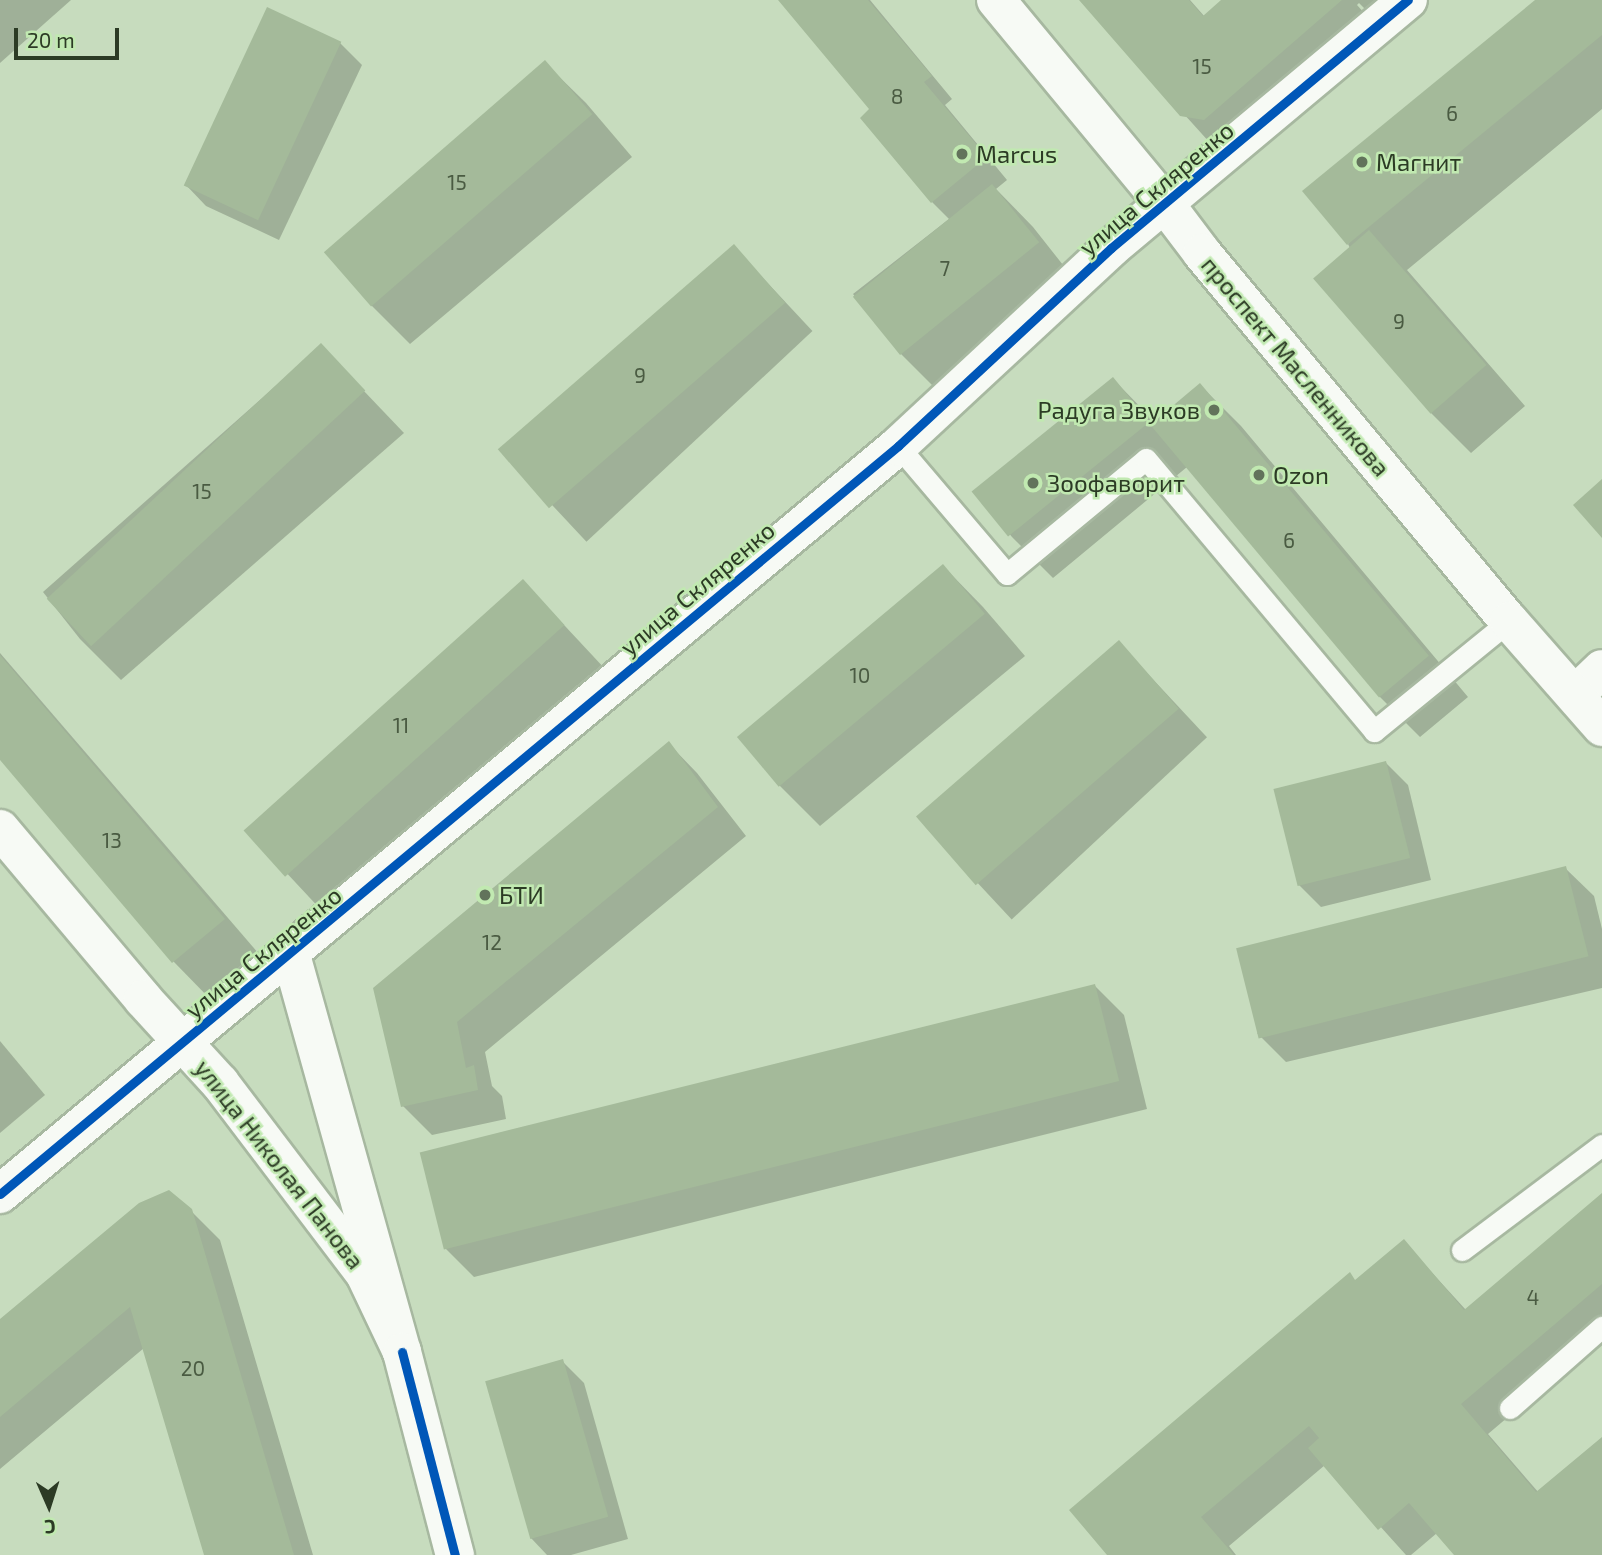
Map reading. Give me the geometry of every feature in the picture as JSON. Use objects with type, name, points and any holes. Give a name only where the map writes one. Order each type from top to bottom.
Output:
[{"type":"street","name":"проспект Масленникова","points":[[996,0],[1165,204],[1202,253],[1509,621],[1589,682],[1602,727]]},
{"type":"street","name":"улица Скляренко","points":[[0,1194],[292,955],[898,446],[1111,248],[1408,0]]},
{"type":"street","name":"улица Николая Панова","points":[[3,840],[220,1083],[365,1274],[402,1352]]},
{"type":"street","name":"улица Николая Панова","points":[[292,955],[455,1555]]},
{"type":"lane","points":[[898,446],[1007,574],[1146,459],[1374,731],[1509,621]]},
{"type":"lane","points":[[1462,1250],[1602,1144]]},
{"type":"lane","points":[[1510,1408],[1602,1327]]},
{"type":"building","points":[[778,0],[868,0],[932,76],[924,82],[987,157],[931,203],[860,118],[869,109]]},
{"type":"building","points":[[1079,0],[1189,0],[1203,16],[1221,0],[1342,0],[1204,120],[1180,116]]},
{"type":"building","points":[[1535,0],[1602,0],[1602,35],[1347,245],[1302,191]]},
{"type":"building","points":[[267,7],[341,42],[258,220],[184,186]]},
{"type":"building","points":[[545,60],[592,114],[371,307],[324,252]]},
{"type":"building","points":[[992,184],[1039,242],[900,355],[853,297]]},
{"type":"building","points":[[1369,230],[1486,365],[1431,414],[1313,279]]},
{"type":"building","points":[[734,244],[785,303],[549,508],[498,449]]},
{"type":"building","points":[[321,343],[365,391],[91,646],[47,599]]},
{"type":"building","points":[[1113,377],[1150,422],[1008,537],[972,492]]},
{"type":"building","points":[[1200,383],[1429,656],[1379,697],[1150,425]]},
{"type":"building","points":[[1602,479],[1602,538],[1573,505]]},
{"type":"building","points":[[943,564],[985,614],[779,787],[737,737]]},
{"type":"building","points":[[523,579],[564,625],[285,877],[244,831]]},
{"type":"building","points":[[1119,640],[1179,709],[976,885],[916,816]]},
{"type":"building","points":[[0,655],[225,919],[172,963],[0,760]]},
{"type":"building","points":[[669,741],[718,807],[457,1022],[466,1068],[474,1065],[478,1090],[401,1107],[373,988]]},
{"type":"building","points":[[1386,761],[1410,858],[1298,886],[1273,789]]},
{"type":"building","points":[[1566,866],[1588,956],[1259,1038],[1236,948]]},
{"type":"building","points":[[1095,984],[1119,1081],[444,1249],[420,1152]]},
{"type":"building","points":[[169,1190],[192,1209],[294,1555],[204,1555],[130,1307],[0,1417],[0,1319],[139,1203]]},
{"type":"building","points":[[1602,1193],[1602,1284],[1461,1404],[1536,1492],[1602,1437],[1602,1555],[1454,1555],[1409,1503],[1378,1530],[1308,1448],[1319,1438],[1309,1426],[1201,1517],[1234,1555],[1107,1555],[1069,1510],[1350,1272],[1355,1280],[1404,1239],[1464,1310]]},
{"type":"building","points":[[563,1359],[608,1517],[530,1539],[485,1381]]},
{"type":"cycle path","points":[[0,1194],[898,446],[1111,248],[1408,0]]},
{"type":"cycle path","points":[[402,1352],[455,1555]]},
{"type":"place","name":"Marcus","points":[[962,154]]},
{"type":"place","name":"Магнит","points":[[1362,162]]},
{"type":"place","name":"Радуга Звуков","points":[[1214,410]]},
{"type":"place","name":"Ozon","points":[[1259,475]]},
{"type":"place","name":"Зоофаворит","points":[[1033,483]]},
{"type":"place","name":"БТИ","points":[[485,895]]}]
